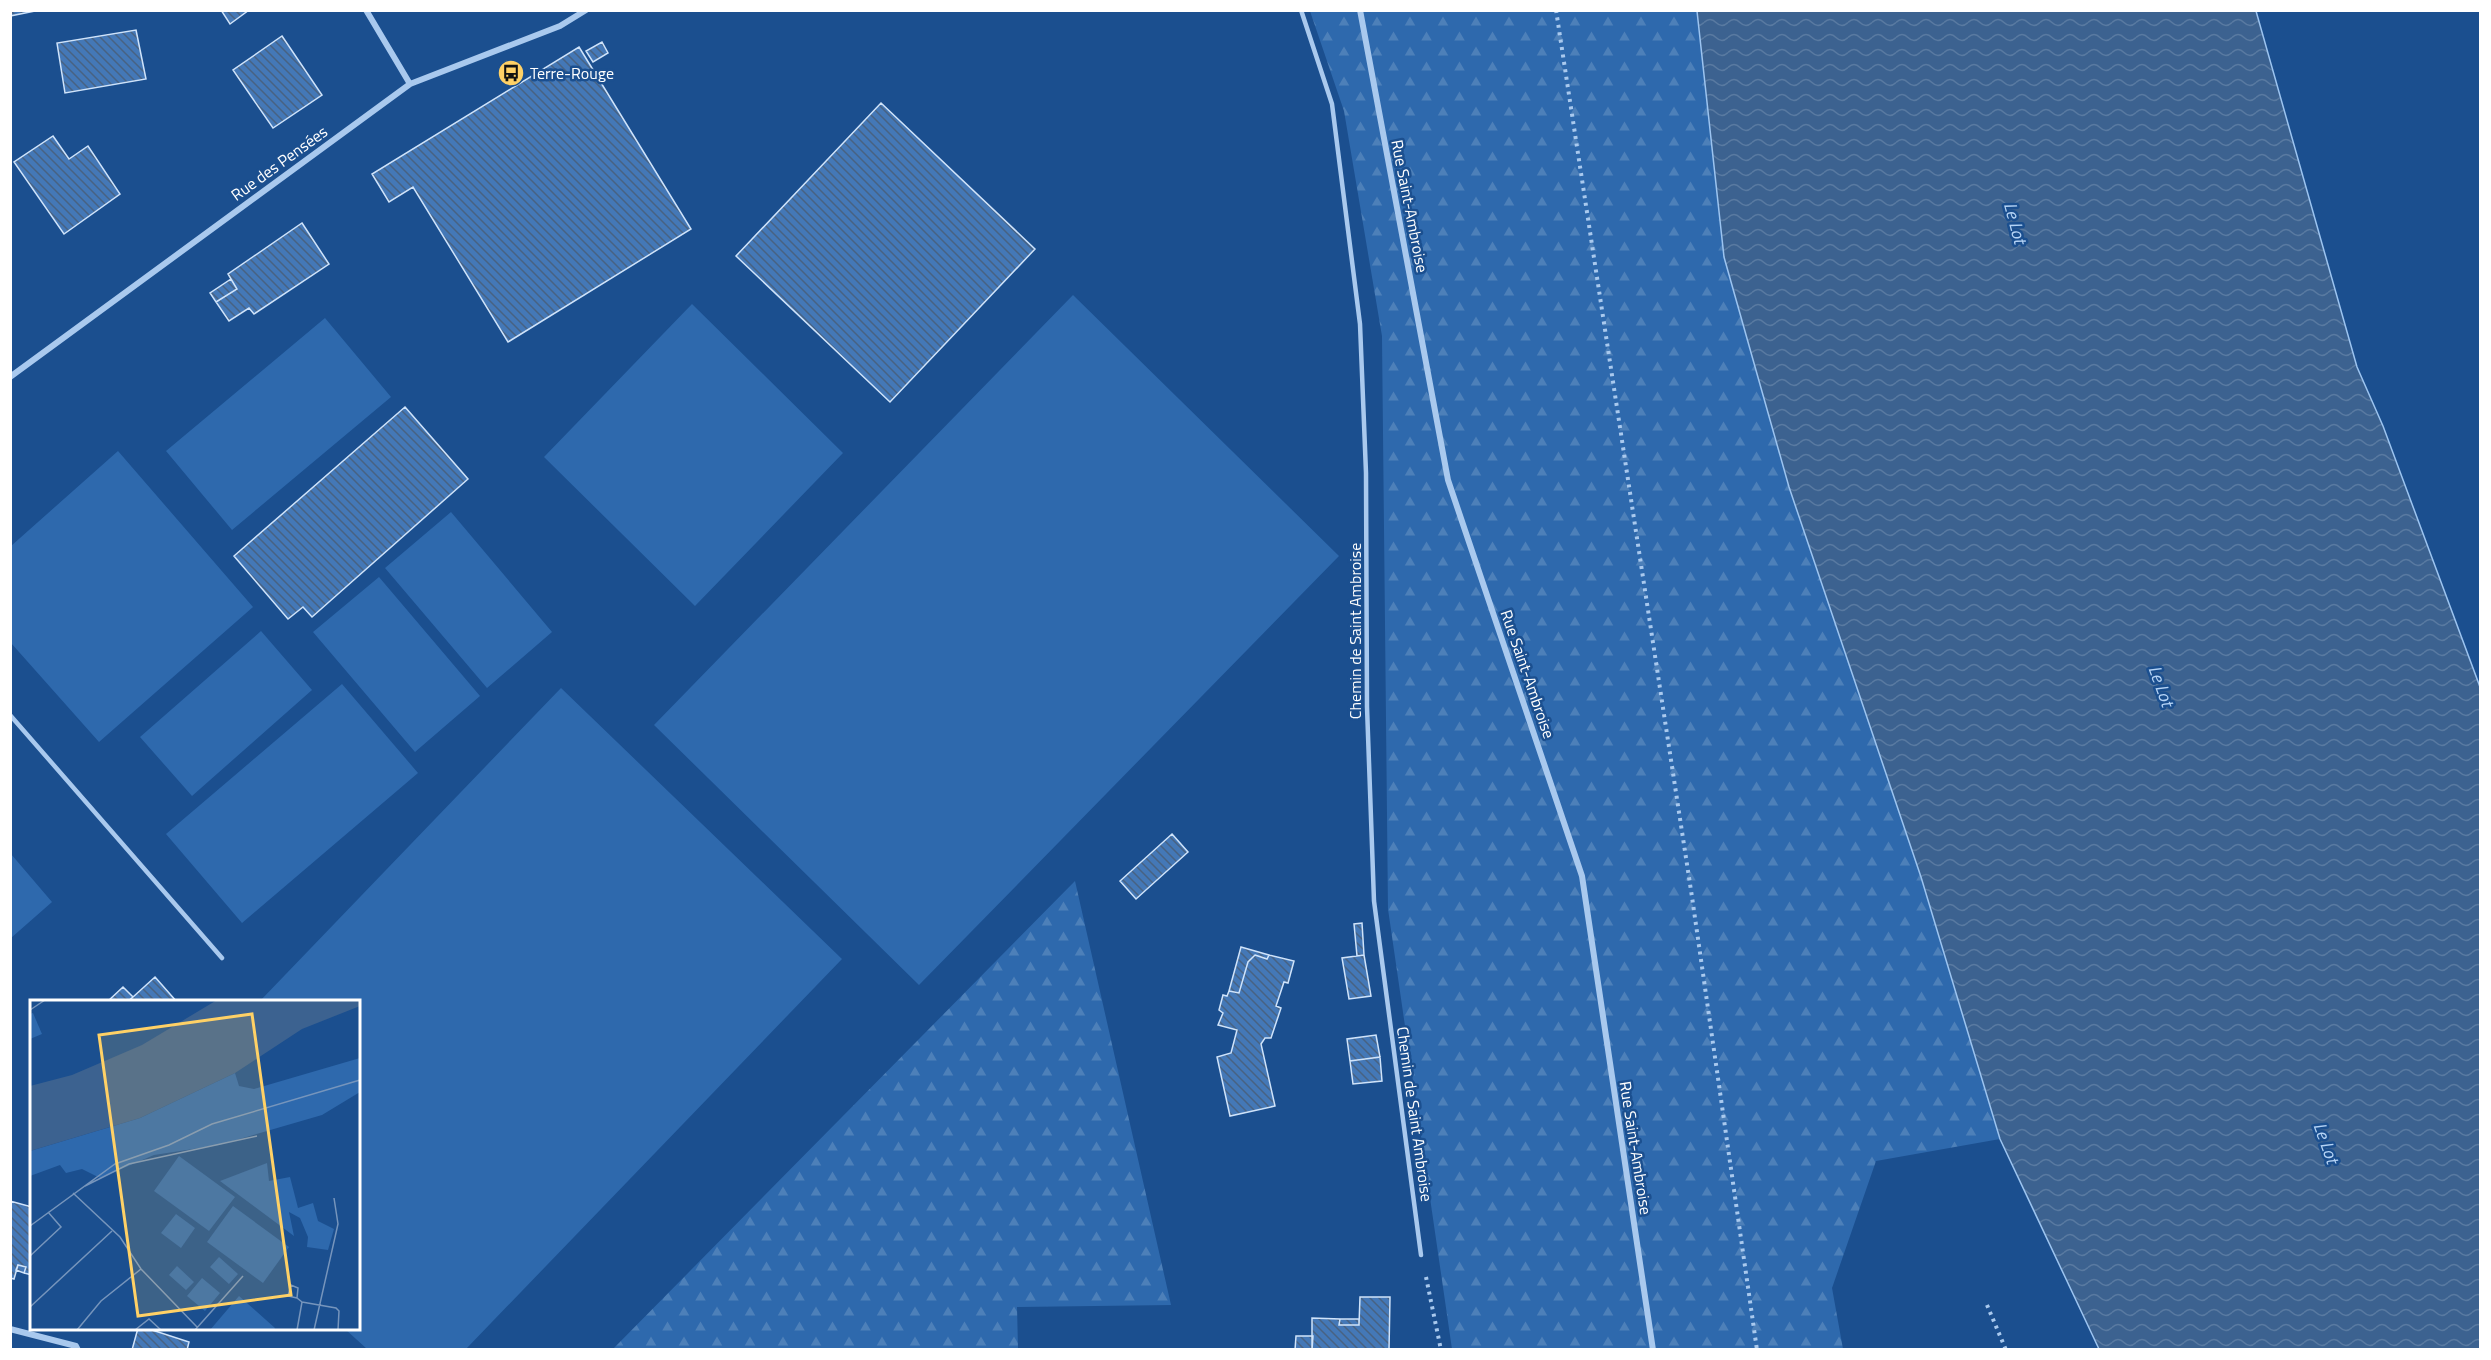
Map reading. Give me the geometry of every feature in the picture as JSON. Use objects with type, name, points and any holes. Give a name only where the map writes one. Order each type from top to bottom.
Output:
[{"type":"street","points":[[366,10],[410,84]]},
{"type":"street","name":"Rue des Pensées","points":[[10,376],[410,84],[560,26],[585,10]]},
{"type":"street","name":"Rue Saint-Ambroise","points":[[1360,10],[1448,480],[1582,876],[1653,1350]]},
{"type":"street","points":[[10,1329],[76,1346],[78,1350]]},
{"type":"lane","name":"Chemin de Saint Ambroise","points":[[1302,10],[1332,104],[1360,324],[1366,473],[1366,707],[1374,901],[1421,1256]]},
{"type":"lane","points":[[10,715],[222,958]]},
{"type":"path","points":[[1556,10],[1692,897],[1757,1350]]},
{"type":"path","points":[[1421,1256],[1441,1350]]},
{"type":"path","points":[[1987,1305],[2006,1350]]},
{"type":"green space","points":[[1310,11],[1697,11],[1724,257],[1789,487],[1921,877],[2000,1139],[1876,1161],[1832,1288],[1843,1349],[1452,1349],[1388,909],[1382,336],[1344,111]]},
{"type":"green space","points":[[1073,295],[1339,556],[919,985],[654,725]]},
{"type":"green space","points":[[692,304],[843,453],[695,606],[544,457]]},
{"type":"green space","points":[[325,318],[391,397],[232,530],[166,451]]},
{"type":"green space","points":[[118,451],[253,607],[99,742],[11,643],[11,546]]},
{"type":"green space","points":[[451,512],[552,632],[487,688],[385,568]]},
{"type":"green space","points":[[379,577],[480,696],[415,752],[313,632]]},
{"type":"green space","points":[[261,631],[312,690],[192,796],[140,737]]},
{"type":"green space","points":[[342,684],[418,773],[242,923],[166,834]]},
{"type":"green space","points":[[561,688],[842,959],[466,1349],[367,1349],[346,1330],[360,1330],[360,1000],[261,1000]]},
{"type":"green space","points":[[11,854],[52,902],[10,938]]},
{"type":"green space","points":[[1075,881],[1171,1305],[1017,1307],[1018,1349],[613,1349]]},
{"type":"water","name":"Le Lot","points":[[1697,11],[2256,11],[2357,367],[2383,426],[2480,687],[2480,1349],[2099,1349],[2000,1139],[1921,877],[1789,487],[1724,257]]},
{"type":"building","points":[[10,10],[40,10],[10,16]]},
{"type":"building","points":[[221,10],[249,10],[230,24]]},
{"type":"building","points":[[136,30],[146,79],[65,93],[57,43]]},
{"type":"building","points":[[282,36],[322,95],[273,128],[233,70]]},
{"type":"building","points":[[602,42],[608,53],[593,62],[586,51]]},
{"type":"building","points":[[579,47],[691,229],[508,342],[413,187],[389,202],[372,174]]},
{"type":"building","points":[[881,103],[1035,249],[890,402],[736,256]]},
{"type":"building","points":[[53,136],[69,159],[88,146],[120,194],[64,234],[14,162]]},
{"type":"building","points":[[302,223],[329,264],[254,314],[249,308],[229,321],[216,302],[237,289],[228,274]]},
{"type":"building","points":[[231,279],[237,289],[216,302],[210,293]]},
{"type":"building","points":[[405,407],[468,479],[312,617],[303,607],[288,619],[234,556]]},
{"type":"building","points":[[1172,834],[1188,852],[1136,899],[1120,881]]},
{"type":"building","points":[[1362,923],[1364,955],[1357,956],[1354,924]]},
{"type":"building","points":[[1241,947],[1269,955],[1267,959],[1255,955],[1248,962],[1239,993],[1229,991]]},
{"type":"building","points":[[1255,955],[1267,959],[1269,955],[1294,961],[1288,983],[1284,982],[1276,1006],[1281,1008],[1271,1038],[1265,1038],[1261,1044],[1275,1106],[1230,1116],[1217,1057],[1231,1053],[1237,1030],[1218,1025],[1223,1013],[1219,1010],[1223,995],[1227,996],[1229,991],[1239,993],[1248,962]]},
{"type":"building","points":[[1364,955],[1371,996],[1349,999],[1342,958]]},
{"type":"building","points":[[155,977],[175,1000],[129,1000]]},
{"type":"building","points":[[123,987],[133,997],[129,1000],[109,1000]]},
{"type":"building","points":[[1376,1035],[1380,1057],[1350,1061],[1347,1039]]},
{"type":"building","points":[[1380,1057],[1382,1081],[1353,1084],[1350,1061]]},
{"type":"building","points":[[10,1201],[30,1206],[30,1274],[24,1273],[26,1267],[18,1265],[14,1279],[10,1278]]},
{"type":"building","points":[[18,1265],[26,1267],[24,1273],[16,1270]]},
{"type":"building","points":[[1360,1297],[1390,1297],[1389,1350],[1312,1350],[1312,1318],[1340,1319],[1339,1325],[1359,1325]]},
{"type":"building","points":[[1340,1319],[1359,1319],[1359,1325],[1339,1325]]},
{"type":"building","points":[[137,1330],[152,1330],[189,1342],[187,1350],[132,1350]]},
{"type":"building","points":[[1296,1336],[1313,1336],[1312,1350],[1295,1350]]},
{"type":"place","name":"Terre-Rouge","points":[[511,73]]}]
